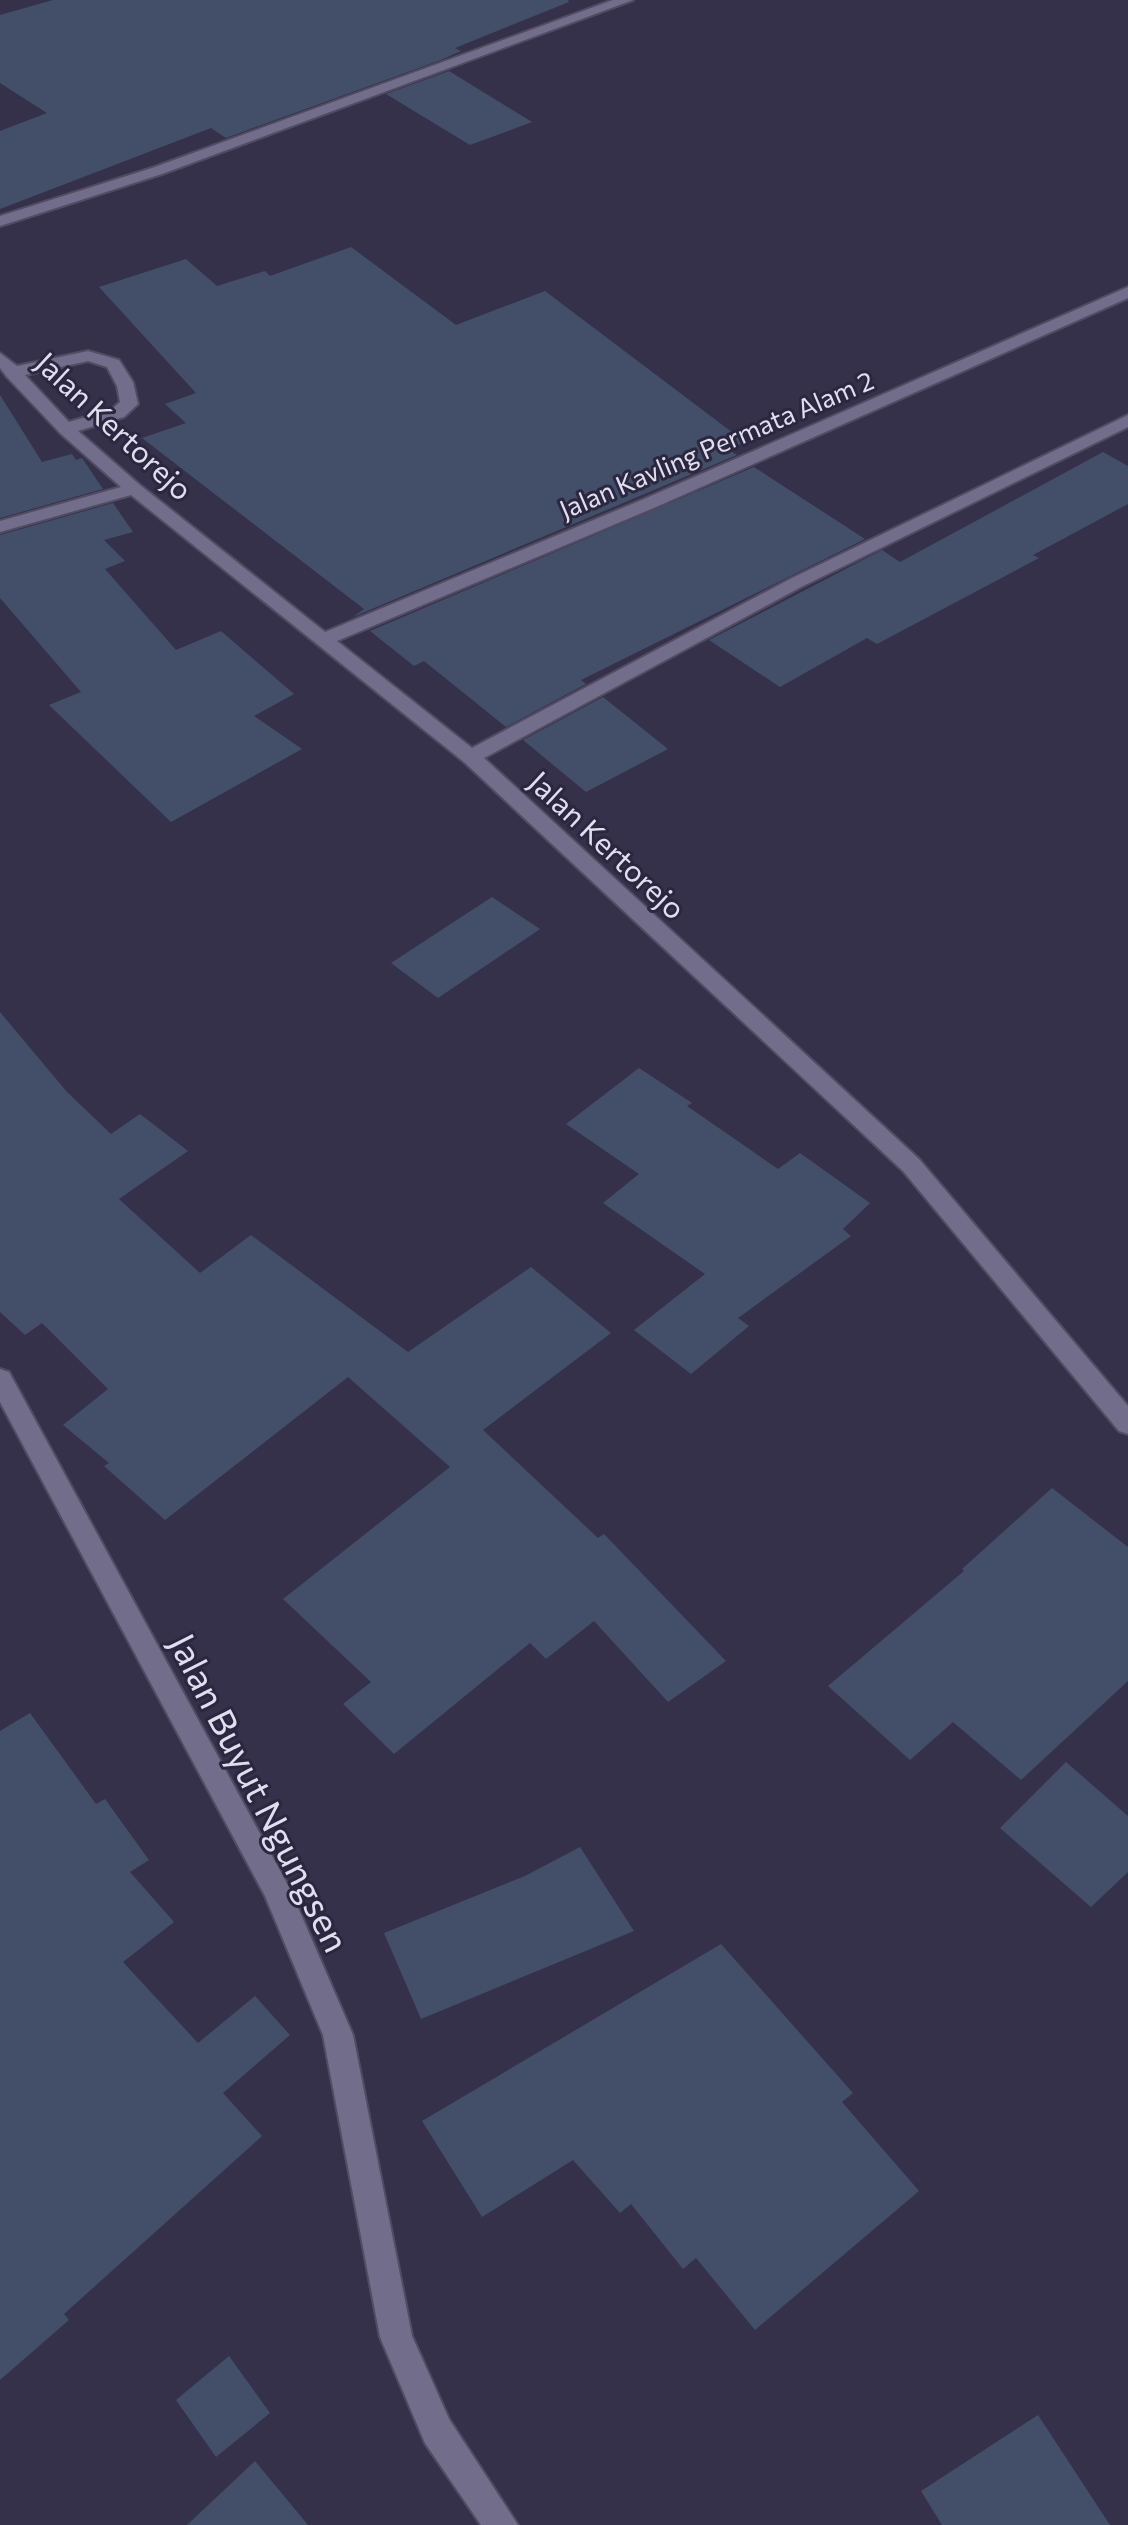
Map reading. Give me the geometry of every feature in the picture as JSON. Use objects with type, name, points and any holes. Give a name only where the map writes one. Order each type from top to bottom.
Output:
[{"type":"street","points":[[0,221],[157,171],[626,0]]},
{"type":"street","name":"Jalan Kavling Permata Alam 2","points":[[322,640],[650,503],[1128,292]]},
{"type":"street","points":[[7,366],[88,355],[102,355],[116,364],[130,395],[129,404],[118,413],[66,429]]},
{"type":"street","name":"Jalan Kertorejo","points":[[7,366],[66,429],[134,489],[471,757],[911,1165],[1128,1424]]},
{"type":"street","points":[[471,757],[677,642],[988,485],[1128,420]]},
{"type":"street","points":[[0,527],[134,489]]},
{"type":"street","name":"Jalan Buyut Ngungsen","points":[[0,1379],[276,1889],[338,2035],[396,2337],[437,2431],[501,2525]]},
{"type":"building","points":[[53,0],[569,2],[455,48],[461,51],[441,60],[226,138],[211,128],[0,209],[0,131],[47,113],[0,83],[0,15]]},
{"type":"building","points":[[449,71],[532,122],[470,145],[386,94]]},
{"type":"building","points":[[351,247],[456,325],[545,291],[745,442],[729,450],[737,455],[353,617],[364,609],[142,438],[186,423],[165,404],[196,393],[99,287],[186,259],[217,286],[265,271],[270,276]]},
{"type":"building","points":[[0,395],[42,462],[72,454],[76,460],[82,458],[103,489],[0,518]]},
{"type":"building","points":[[1103,452],[1128,466],[1128,504],[1033,555],[1039,558],[877,644],[867,638],[780,687],[709,640],[882,550],[900,562]]},
{"type":"building","points":[[754,467],[865,539],[581,680],[586,684],[506,727],[424,661],[414,666],[370,631]]},
{"type":"building","points":[[113,503],[133,532],[104,540],[125,561],[105,569],[176,650],[221,631],[294,694],[254,716],[302,749],[171,822],[49,705],[81,692],[0,598],[0,535]]},
{"type":"building","points":[[603,697],[668,749],[586,792],[523,740]]},
{"type":"building","points":[[492,897],[540,929],[438,998],[391,963]]},
{"type":"building","points":[[0,1012],[67,1092],[111,1134],[140,1114],[188,1151],[119,1199],[200,1273],[251,1235],[408,1352],[531,1267],[611,1333],[483,1430],[598,1538],[604,1534],[726,1661],[668,1702],[594,1621],[546,1659],[530,1643],[394,1754],[343,1704],[371,1682],[283,1599],[450,1467],[348,1377],[165,1520],[104,1466],[109,1463],[63,1425],[108,1389],[42,1323],[25,1335],[0,1312]]},
{"type":"building","points":[[639,1068],[692,1103],[687,1106],[778,1169],[800,1153],[870,1203],[843,1229],[851,1236],[738,1318],[749,1326],[691,1374],[634,1330],[705,1274],[603,1203],[639,1174],[566,1124]]},
{"type":"building","points":[[1052,1488],[1128,1547],[1128,1681],[1021,1780],[953,1722],[910,1760],[828,1686],[964,1571],[962,1569]]},
{"type":"building","points":[[30,1713],[96,1804],[105,1799],[149,1860],[130,1872],[174,1922],[123,1962],[198,2043],[255,1996],[290,2035],[223,2093],[262,2136],[64,2314],[69,2320],[0,2380],[0,1731]]},
{"type":"building","points":[[1066,1762],[1128,1816],[1128,1872],[1091,1907],[1000,1828]]},
{"type":"building","points":[[580,1847],[634,1931],[421,2019],[384,1933],[525,1876]]},
{"type":"building","points":[[721,1944],[853,2093],[842,2102],[919,2191],[755,2330],[696,2258],[683,2269],[631,2204],[620,2213],[573,2160],[482,2217],[422,2121]]},
{"type":"building","points":[[229,2356],[270,2413],[216,2457],[176,2400]]},
{"type":"building","points":[[1038,2415],[1110,2525],[942,2525],[921,2491]]},
{"type":"building","points":[[255,2461],[308,2525],[187,2525]]}]
